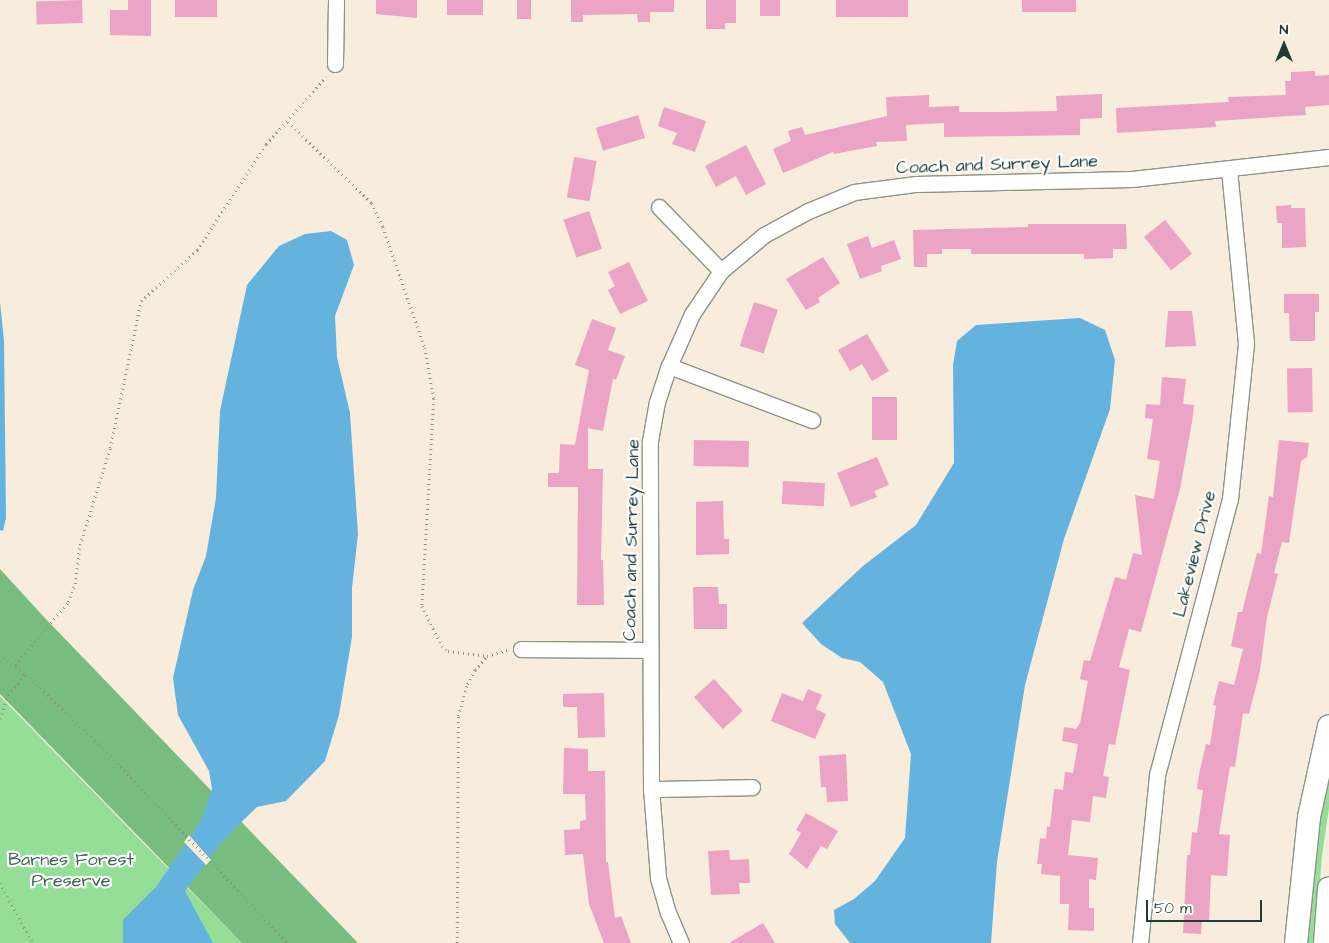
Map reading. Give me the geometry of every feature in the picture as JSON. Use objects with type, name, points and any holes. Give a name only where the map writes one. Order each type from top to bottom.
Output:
[{"type":"main road","points":[[1296,943],[1309,817],[1329,726]]},
{"type":"main road","points":[[1325,943],[1329,888]]},
{"type":"street","points":[[335,64],[336,0]]},
{"type":"street","name":"Coach and Surrey Lane","points":[[681,943],[668,913],[658,877],[651,789],[649,650],[650,441],[657,402],[669,366],[692,314],[721,272],[764,236],[808,211],[854,192],[916,184],[1132,179],[1229,171],[1329,157]]},
{"type":"street","name":"Lakeview Drive","points":[[1140,943],[1157,775],[1230,499],[1246,343],[1229,171]]},
{"type":"street","points":[[659,208],[721,272]]},
{"type":"street","points":[[669,366],[812,420]]},
{"type":"street","points":[[521,649],[649,650]]},
{"type":"street","points":[[651,789],[752,787]]},
{"type":"path","points":[[15,665],[68,602],[76,584],[80,545],[110,448],[140,301],[197,250],[266,144],[288,122],[335,64]]},
{"type":"path","points":[[288,122],[372,203],[383,227],[425,348],[434,399],[422,606],[442,646],[448,651],[487,656],[507,650],[521,649]]},
{"type":"path","points":[[0,654],[26,674],[100,745],[288,943]]},
{"type":"path","points":[[456,943],[458,716],[467,684],[487,656]]},
{"type":"path","points":[[0,719],[8,695],[26,674]]},
{"type":"path","points":[[0,883],[33,943]]},
{"type":"green space","points":[[0,569],[358,943],[242,943],[0,694]]},
{"type":"green space","name":"Barnes Forest Preserve","points":[[0,696],[153,853],[242,943],[0,943]]},
{"type":"green space","points":[[1329,764],[1329,808],[1322,856],[1315,943],[1306,943],[1312,865]]},
{"type":"water","points":[[331,231],[347,240],[354,265],[335,316],[337,357],[350,413],[358,534],[352,588],[352,637],[339,715],[325,761],[286,801],[257,807],[224,839],[185,891],[213,943],[123,943],[123,920],[156,887],[201,821],[212,789],[209,771],[178,715],[173,678],[193,590],[206,556],[216,498],[220,411],[247,285],[279,246],[305,234]]},
{"type":"water","points":[[0,302],[4,341],[6,518],[3,531],[0,530]]},
{"type":"water","points":[[1080,318],[1105,330],[1115,360],[1110,409],[1064,539],[1025,685],[997,862],[991,943],[850,943],[835,924],[834,910],[854,899],[875,881],[905,838],[911,754],[883,682],[860,662],[842,658],[821,644],[802,623],[863,566],[916,525],[954,463],[953,365],[957,341],[976,325]]},
{"type":"pier","points":[[189,835],[211,860],[206,865],[184,842]]},
{"type":"building","points":[[82,0],[83,23],[37,25],[36,2]]},
{"type":"building","points":[[128,0],[151,0],[151,36],[110,35],[110,10],[128,10]]},
{"type":"building","points":[[175,0],[217,0],[217,17],[175,17]]},
{"type":"building","points":[[376,0],[417,0],[417,18],[376,14]]},
{"type":"building","points":[[447,0],[483,0],[483,15],[447,15]]},
{"type":"building","points":[[517,0],[531,0],[531,19],[517,19]]},
{"type":"building","points":[[571,0],[674,0],[674,12],[650,12],[650,22],[638,22],[637,14],[583,15],[583,22],[571,22]]},
{"type":"building","points":[[706,0],[736,0],[736,23],[725,23],[725,29],[706,29]]},
{"type":"building","points":[[760,0],[780,0],[780,16],[760,16]]},
{"type":"building","points":[[836,0],[908,0],[908,17],[836,17]]},
{"type":"building","points":[[1022,0],[1076,0],[1076,12],[1022,12]]},
{"type":"building","points":[[1315,71],[1315,76],[1329,75],[1329,105],[1305,107],[1306,115],[1215,121],[1216,127],[1117,133],[1116,108],[1229,102],[1228,97],[1286,95],[1285,81],[1291,81],[1291,72]]},
{"type":"building","points":[[1102,94],[1102,118],[1080,119],[1080,135],[944,137],[944,123],[906,125],[907,141],[876,142],[877,146],[834,154],[833,152],[783,173],[773,149],[791,141],[788,131],[802,127],[805,135],[887,116],[886,97],[929,95],[929,107],[959,106],[959,112],[999,112],[1057,111],[1056,96]]},
{"type":"building","points":[[664,107],[706,121],[695,152],[672,144],[677,133],[658,126]]},
{"type":"building","points":[[638,115],[645,138],[603,151],[596,128]]},
{"type":"building","points":[[746,145],[766,184],[746,195],[736,176],[716,187],[705,166]]},
{"type":"building","points":[[574,157],[597,161],[590,201],[567,197]]},
{"type":"building","points":[[1291,205],[1291,208],[1305,208],[1306,247],[1282,248],[1282,223],[1277,223],[1276,206]]},
{"type":"building","points":[[589,211],[602,249],[576,258],[563,220]]},
{"type":"building","points":[[1165,220],[1192,253],[1171,270],[1144,237]]},
{"type":"building","points":[[1028,224],[1126,224],[1127,249],[1113,249],[1113,258],[1084,259],[1084,254],[971,254],[971,249],[942,249],[942,254],[927,254],[927,267],[914,267],[913,230],[1028,227]]},
{"type":"building","points":[[868,236],[872,248],[894,240],[901,259],[881,266],[882,271],[860,279],[847,244]]},
{"type":"building","points":[[823,257],[840,283],[818,298],[820,302],[806,310],[786,279]]},
{"type":"building","points":[[629,262],[648,301],[620,314],[608,290],[615,286],[608,272]]},
{"type":"building","points":[[1284,294],[1319,294],[1319,312],[1315,312],[1315,341],[1290,341],[1289,313],[1284,313]]},
{"type":"building","points":[[754,302],[778,310],[764,353],[740,346]]},
{"type":"building","points":[[1168,311],[1192,311],[1196,346],[1165,347]]},
{"type":"building","points":[[592,319],[616,328],[608,350],[625,356],[616,380],[613,379],[603,431],[588,428],[588,469],[603,469],[601,560],[603,560],[604,605],[577,605],[578,487],[548,487],[548,473],[559,473],[560,444],[575,445],[589,370],[575,365]]},
{"type":"building","points":[[867,334],[889,371],[872,381],[862,364],[850,371],[838,350]]},
{"type":"building","points":[[1287,368],[1312,368],[1313,412],[1288,412]]},
{"type":"building","points":[[1162,377],[1186,379],[1183,404],[1194,405],[1192,422],[1180,489],[1141,632],[1129,629],[1119,667],[1130,670],[1115,745],[1109,744],[1103,776],[1109,777],[1106,798],[1093,796],[1090,822],[1072,820],[1068,855],[1098,858],[1096,880],[1089,879],[1089,908],[1094,908],[1094,931],[1068,930],[1069,904],[1060,904],[1060,876],[1041,874],[1042,864],[1037,864],[1040,838],[1046,839],[1047,826],[1050,827],[1054,789],[1063,790],[1065,772],[1073,773],[1078,744],[1062,741],[1064,727],[1076,729],[1080,723],[1088,681],[1080,679],[1084,660],[1090,661],[1115,577],[1126,580],[1133,553],[1142,555],[1135,495],[1154,499],[1160,461],[1147,459],[1153,419],[1145,418],[1146,404],[1160,405]]},
{"type":"building","points":[[872,397],[897,397],[897,440],[872,440]]},
{"type":"building","points":[[694,440],[749,441],[749,467],[694,466]]},
{"type":"building","points":[[1279,440],[1309,443],[1307,457],[1301,461],[1289,543],[1282,542],[1274,573],[1278,574],[1267,617],[1260,671],[1249,714],[1243,713],[1235,767],[1230,766],[1219,834],[1230,835],[1227,876],[1211,875],[1209,920],[1202,920],[1201,934],[1183,933],[1187,855],[1190,855],[1192,832],[1197,833],[1203,790],[1197,789],[1199,774],[1206,744],[1210,745],[1216,706],[1213,705],[1219,681],[1234,685],[1243,649],[1231,646],[1238,612],[1242,612],[1257,553],[1261,554],[1269,496],[1273,497]]},
{"type":"building","points":[[877,457],[889,485],[874,491],[877,497],[851,507],[837,473]]},
{"type":"building","points":[[783,481],[825,483],[824,506],[782,504]]},
{"type":"building","points":[[723,501],[724,539],[729,539],[729,554],[696,555],[696,502]]},
{"type":"building","points":[[693,587],[718,587],[719,604],[727,604],[727,629],[694,629]]},
{"type":"building","points":[[714,679],[743,711],[723,729],[694,697]]},
{"type":"building","points":[[808,689],[822,695],[816,709],[826,714],[815,739],[771,721],[782,693],[803,701]]},
{"type":"building","points":[[604,693],[605,737],[578,738],[577,707],[563,707],[563,694]]},
{"type":"building","points":[[564,748],[588,749],[588,771],[605,771],[606,862],[608,862],[615,918],[621,916],[631,943],[604,943],[589,904],[583,854],[565,855],[564,830],[580,829],[580,821],[586,820],[585,794],[563,794]]},
{"type":"building","points":[[846,754],[848,801],[827,802],[826,787],[821,787],[819,756]]},
{"type":"building","points":[[806,813],[838,831],[827,849],[821,846],[807,869],[789,854],[801,833],[796,830]]},
{"type":"building","points":[[729,850],[730,860],[749,859],[750,883],[739,883],[740,894],[711,895],[708,851]]},
{"type":"building","points":[[763,923],[775,943],[729,943]]}]
